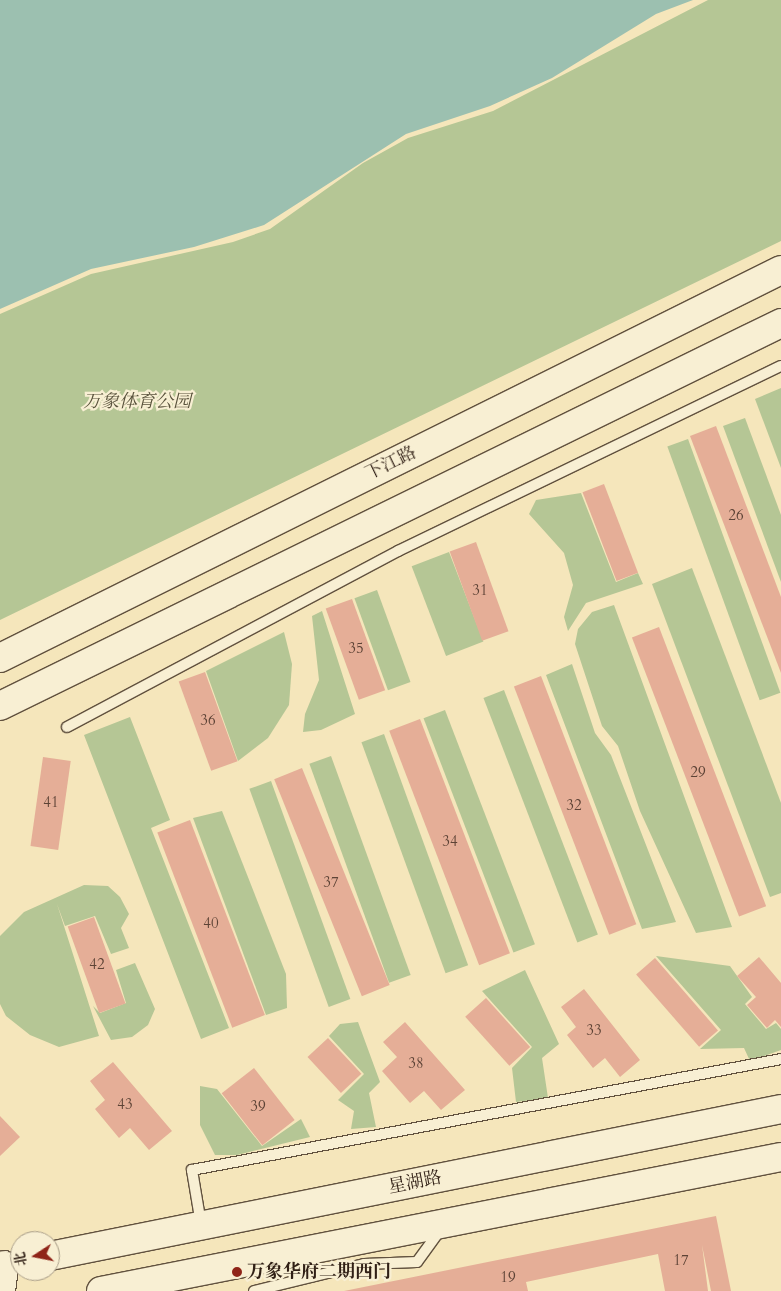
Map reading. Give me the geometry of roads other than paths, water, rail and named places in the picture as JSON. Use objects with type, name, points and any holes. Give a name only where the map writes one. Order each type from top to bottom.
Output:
[{"type":"main road","name":"下江路","points":[[0,658],[781,270]]},
{"type":"main road","points":[[0,706],[781,322]]},
{"type":"main road","name":"星湖路","points":[[60,1254],[781,1109]]},
{"type":"main road","points":[[101,1291],[781,1157]]},
{"type":"lane","points":[[67,727],[398,551],[781,366]]},
{"type":"lane","points":[[201,1226],[192,1170],[781,1059]]},
{"type":"lane","points":[[254,1291],[364,1264],[417,1262],[444,1224]]},
{"type":"place","name":"万象华府二期西门","points":[[237,1272]]},
{"type":"park label","name":"万象体育公园","points":[[137,402]]}]
